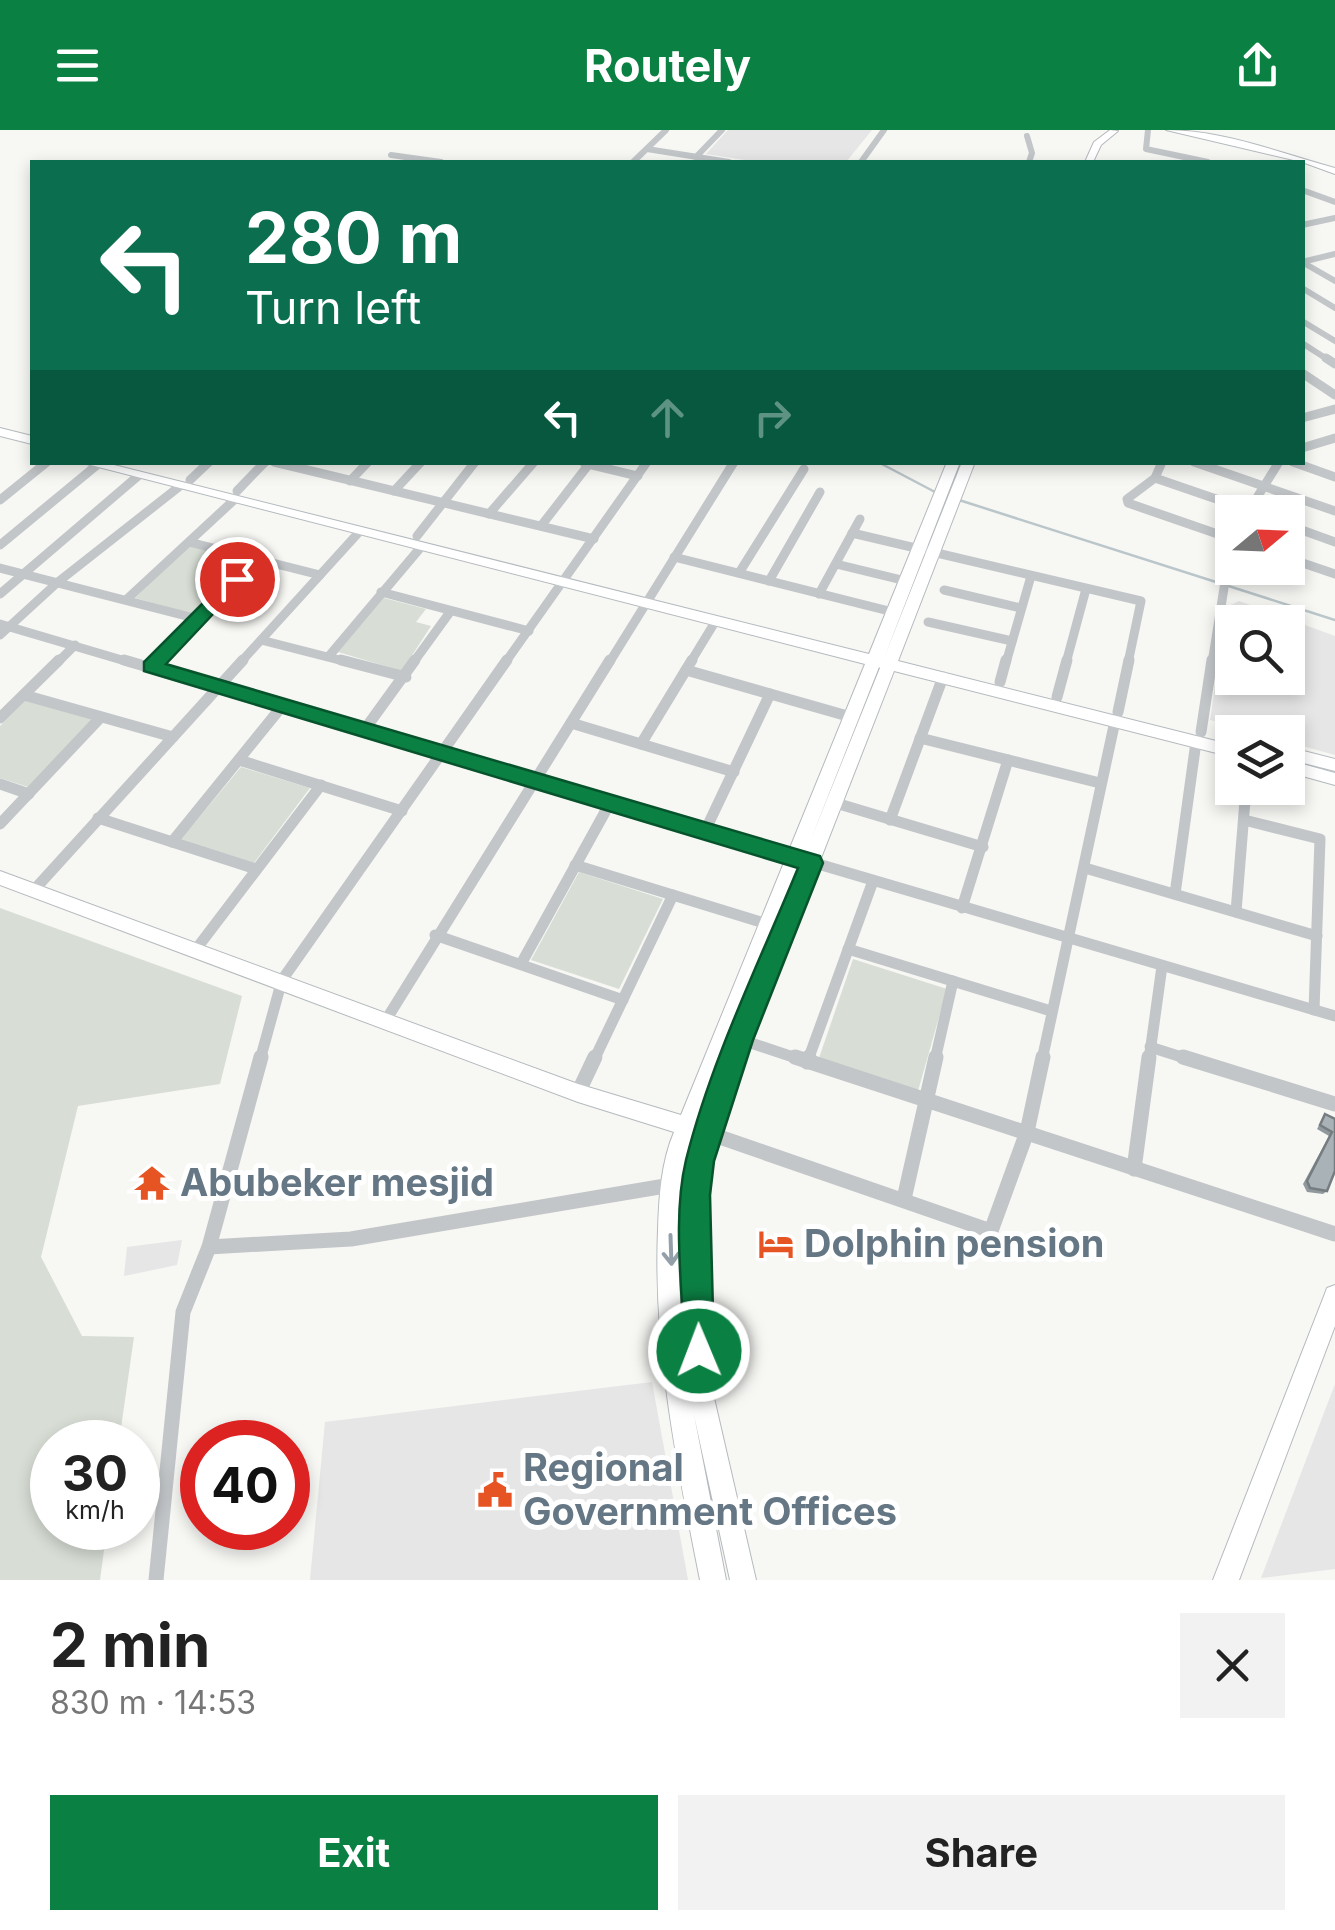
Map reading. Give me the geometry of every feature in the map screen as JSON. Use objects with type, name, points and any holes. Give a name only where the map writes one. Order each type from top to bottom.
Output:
[{"type":"street","points":[[635,160],[666,130]]},
{"type":"street","points":[[696,157],[722,130]]},
{"type":"street","points":[[862,160],[884,130]]},
{"type":"street","points":[[1081,160],[1093,132],[1117,130]]},
{"type":"street","points":[[1090,160],[1097,144],[1117,130]]},
{"type":"street","points":[[1194,160],[1145,153],[1150,130],[1234,144],[1273,159]]},
{"type":"street","points":[[1170,130],[1290,160]]},
{"type":"street","points":[[1027,136],[1032,153],[1030,160]]},
{"type":"street","points":[[646,149],[716,160]]},
{"type":"street","points":[[390,155],[426,160]]},
{"type":"street","points":[[1305,164],[1335,173]]},
{"type":"street","points":[[1305,164],[1335,173]]},
{"type":"street","points":[[1305,191],[1335,202]]},
{"type":"street","points":[[1305,222],[1335,218]]},
{"type":"street","points":[[1305,261],[1335,254]]},
{"type":"street","points":[[1305,264],[1334,279]]},
{"type":"street","points":[[1305,291],[1335,308]]},
{"type":"street","points":[[1305,323],[1335,341]]},
{"type":"street","points":[[1305,345],[1335,364]]},
{"type":"street","points":[[1305,375],[1335,395]]},
{"type":"street","points":[[1317,383],[1335,378]]},
{"type":"street","points":[[1305,407],[1316,415]]},
{"type":"street","points":[[1305,417],[1335,409]]},
{"type":"street","points":[[1305,447],[1335,438]]},
{"type":"street","points":[[0,440],[30,440]]},
{"type":"street","points":[[0,440],[30,449]]},
{"type":"street","points":[[0,500],[43,465]]},
{"type":"street","points":[[0,545],[90,465]]},
{"type":"street","points":[[95,465],[185,482]]},
{"type":"street","points":[[131,465],[360,531],[419,541]]},
{"type":"street","points":[[3,628],[205,465]]},
{"type":"street","points":[[127,599],[262,465]]},
{"type":"street","points":[[285,465],[594,538]]},
{"type":"street","points":[[308,471],[314,465]]},
{"type":"street","points":[[350,480],[365,465]]},
{"type":"street","points":[[394,491],[418,465]]},
{"type":"street","points":[[329,656],[382,592],[473,465]]},
{"type":"street","points":[[489,514],[531,465]]},
{"type":"street","points":[[541,526],[585,465]]},
{"type":"street","points":[[594,465],[638,476]]},
{"type":"street","points":[[156,1580],[184,1312],[210,1247],[282,980],[646,465]]},
{"type":"street","points":[[386,1020],[435,935],[732,465]]},
{"type":"street","points":[[948,496],[953,465]]},
{"type":"street","points":[[742,1580],[694,1423],[675,1382],[670,1185],[683,1129],[731,1037],[948,496],[967,465]]},
{"type":"street","points":[[1161,465],[1156,478],[1127,499],[1128,503],[1215,532]]},
{"type":"street","points":[[1213,465],[1335,511]]},
{"type":"street","points":[[1262,495],[1278,465]]},
{"type":"street","points":[[1301,465],[1335,478]]},
{"type":"street","points":[[739,573],[804,469]]},
{"type":"street","points":[[0,594],[138,476]]},
{"type":"street","points":[[1156,478],[1215,499]]},
{"type":"street","points":[[769,581],[820,492]]},
{"type":"street","points":[[235,496],[1215,744]]},
{"type":"street","points":[[820,594],[860,519]]},
{"type":"street","points":[[34,890],[360,531]]},
{"type":"street","points":[[1305,531],[1335,542]]},
{"type":"street","points":[[0,878],[197,948],[578,1093],[904,1200],[988,1234],[1027,1132],[1142,601],[852,533]]},
{"type":"street","points":[[188,542],[320,575]]},
{"type":"street","points":[[826,801],[852,717],[883,658],[893,612],[906,581],[926,551]]},
{"type":"street","points":[[674,557],[893,612]]},
{"type":"street","points":[[152,666],[257,559]]},
{"type":"street","points":[[836,564],[906,581]]},
{"type":"street","points":[[1305,564],[1335,574]]},
{"type":"street","points":[[0,568],[198,620]]},
{"type":"street","points":[[1000,682],[1032,576]]},
{"type":"street","points":[[1175,894],[1224,585]]},
{"type":"street","points":[[1058,697],[1086,588]]},
{"type":"street","points":[[944,590],[1021,608]]},
{"type":"street","points":[[382,592],[530,631]]},
{"type":"street","points":[[648,599],[715,622],[1000,682],[1117,716]]},
{"type":"street","points":[[365,730],[450,612]]},
{"type":"street","points":[[641,744],[715,622]]},
{"type":"street","points":[[928,622],[1012,641]]},
{"type":"street","points":[[3,628],[152,666],[1335,1016]]},
{"type":"street","points":[[262,640],[406,677]]},
{"type":"street","points":[[0,718],[75,645]]},
{"type":"street","points":[[686,670],[852,717]]},
{"type":"street","points":[[890,820],[943,677]]},
{"type":"street","points":[[705,831],[770,694]]},
{"type":"street","points":[[24,695],[173,737]]},
{"type":"street","points":[[172,842],[283,705]]},
{"type":"street","points":[[0,824],[102,716]]},
{"type":"street","points":[[571,723],[734,772]]},
{"type":"street","points":[[1199,737],[1215,738]]},
{"type":"street","points":[[920,738],[1100,783]]},
{"type":"street","points":[[238,760],[402,811]]},
{"type":"street","points":[[962,908],[1008,760]]},
{"type":"street","points":[[1305,761],[1334,772]]},
{"type":"street","points":[[1305,768],[1334,772]]},
{"type":"street","points":[[0,784],[30,794]]},
{"type":"street","points":[[197,948],[321,785]]},
{"type":"street","points":[[826,801],[983,847]]},
{"type":"street","points":[[520,964],[610,803]]},
{"type":"street","points":[[1236,912],[1245,805]]},
{"type":"street","points":[[98,818],[256,870]]},
{"type":"street","points":[[1244,820],[1320,839],[1314,1010]]},
{"type":"street","points":[[713,1580],[694,1423],[700,1375],[696,1195],[731,1037],[767,924],[803,860]]},
{"type":"street","points":[[575,866],[767,924]]},
{"type":"street","points":[[1085,868],[1317,936]]},
{"type":"street","points":[[808,1062],[873,881]]},
{"type":"street","points":[[578,1093],[673,895]]},
{"type":"street","points":[[435,935],[622,1000]]},
{"type":"street","points":[[848,950],[1051,1011]]},
{"type":"street","points":[[1134,1169],[1162,966]]},
{"type":"street","points":[[904,1200],[953,982]]},
{"type":"street","points":[[731,1037],[1335,1234]]},
{"type":"street","points":[[1150,1047],[1335,1104]]},
{"type":"street","points":[[210,1247],[351,1240],[670,1185]]},
{"type":"street","points":[[1226,1580],[1335,1296]]},
{"type":"shaded area","points":[[728,130],[872,130],[848,160],[745,160],[706,154]]},
{"type":"shaded area","points":[[190,545],[249,561],[196,615],[135,598]]},
{"type":"shaded area","points":[[384,598],[426,609],[416,622],[431,626],[402,671],[338,652]]},
{"type":"shaded area","points":[[1305,625],[1335,636],[1335,755],[1305,747],[1305,715],[1215,715],[1215,721],[1210,720],[1215,687],[1215,695],[1305,695]]},
{"type":"shaded area","points":[[26,700],[93,720],[28,787],[0,778],[0,726]]},
{"type":"shaded area","points":[[241,767],[310,788],[254,863],[181,839]]},
{"type":"shaded area","points":[[579,872],[663,899],[619,989],[531,960]]},
{"type":"shaded area","points":[[0,908],[242,996],[220,1084],[78,1106],[41,1257],[82,1336],[134,1337],[122,1420],[30,1420],[30,1550],[104,1550],[100,1580],[0,1580]]},
{"type":"shaded area","points":[[853,959],[947,989],[918,1091],[819,1058]]},
{"type":"shaded area","points":[[182,1240],[177,1265],[124,1276],[127,1247]]},
{"type":"shaded area","name":"Regional Government Offices","points":[[652,1382],[688,1580],[310,1580],[325,1422]]},
{"type":"shaded area","points":[[1335,1384],[1335,1569],[1261,1578]]},
{"type":"building","points":[[1325,1114],[1335,1119],[1335,1171],[1327,1191],[1310,1188],[1307,1181],[1332,1132],[1320,1125]]},
{"type":"waterway","points":[[884,465],[935,492]]},
{"type":"waterway","points":[[959,500],[1335,620]]},
{"type":"place","name":"Abubeker mesjid","points":[[152,1183]]},
{"type":"place","name":"Dolphin pension","points":[[776,1244]]},
{"type":"place","name":"Regional Government Offices","points":[[495,1490]]},
{"type":"route","points":[[237,579],[152,666],[812,863],[740,1040],[700,1161],[696,1180],[699,1351]]}]
